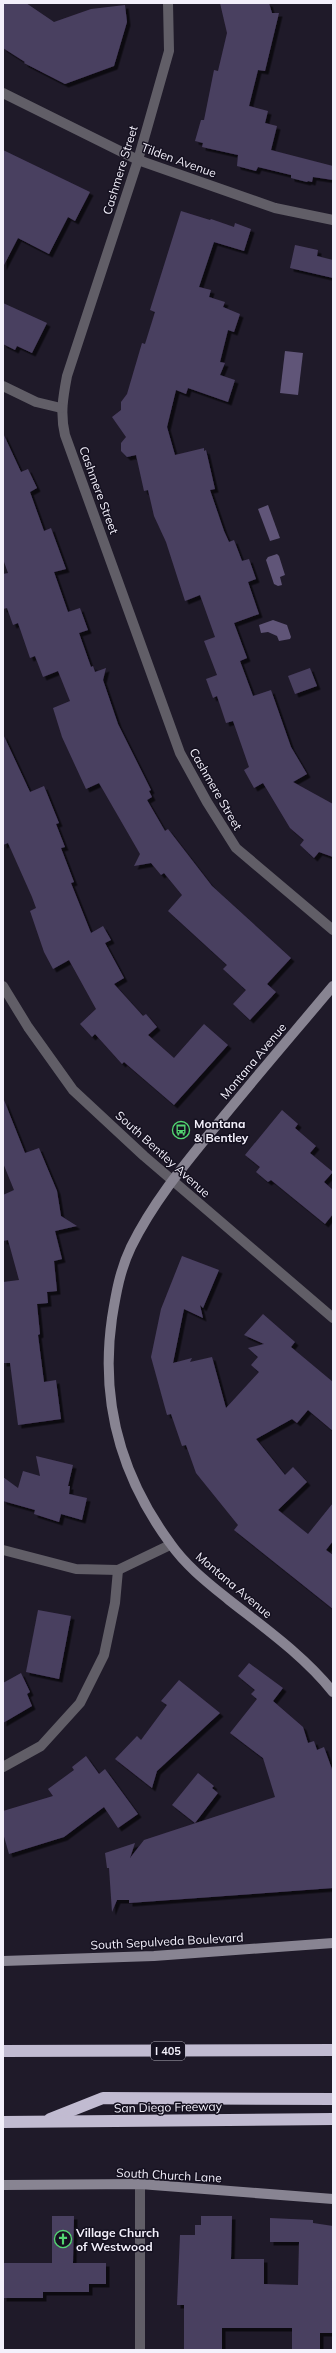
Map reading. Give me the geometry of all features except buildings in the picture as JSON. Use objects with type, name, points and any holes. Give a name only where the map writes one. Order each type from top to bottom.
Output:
[{"type":"highway","name":"I 405","points":[[3,2051],[333,2050]]},
{"type":"highway","points":[[44,2122],[103,2098],[333,2099]]},
{"type":"highway","name":"San Diego Freeway","points":[[3,2122],[333,2119]]},
{"type":"street","name":"Cashmere Street","points":[[168,3],[169,51],[138,160],[67,376],[61,408],[65,435],[180,753],[207,802],[236,848],[333,930]]},
{"type":"street","name":"Tilden Avenue","points":[[3,94],[138,160],[275,208],[333,220]]},
{"type":"street","points":[[3,386],[36,402],[61,408]]},
{"type":"street","name":"South Bentley Avenue","points":[[3,986],[28,1027],[73,1090],[171,1179],[333,1318]]},
{"type":"street","name":"Montana Avenue","points":[[333,986],[171,1179],[130,1248],[118,1280],[108,1345],[108,1391],[122,1454],[145,1506],[170,1545],[197,1574],[296,1652],[333,1692]]},
{"type":"street","points":[[3,1550],[76,1569],[118,1570],[170,1545]]},
{"type":"street","points":[[3,1767],[41,1746],[80,1704],[104,1655],[115,1603],[118,1570]]},
{"type":"street","name":"South Sepulveda Boulevard","points":[[3,1961],[154,1956],[333,1944]]},
{"type":"street","points":[[140,2184],[140,2350]]},
{"type":"street","name":"South Church Lane","points":[[3,2185],[140,2184],[333,2199]]},
{"type":"shaded area","points":[[285,351],[303,353],[298,395],[280,393]]},
{"type":"shaded area","points":[[268,505],[280,538],[270,541],[258,509]]},
{"type":"shaded area","points":[[277,554],[285,575],[280,577],[282,585],[278,586],[274,584],[266,560],[268,557]]},
{"type":"shaded area","points":[[273,620],[287,625],[291,637],[290,639],[279,641],[277,636],[268,632],[261,633],[259,625]]},
{"type":"place","name":"Montana & Bentley","points":[[181,1130]]},
{"type":"place","name":"Village Church of Westwood","points":[[63,2239]]}]
